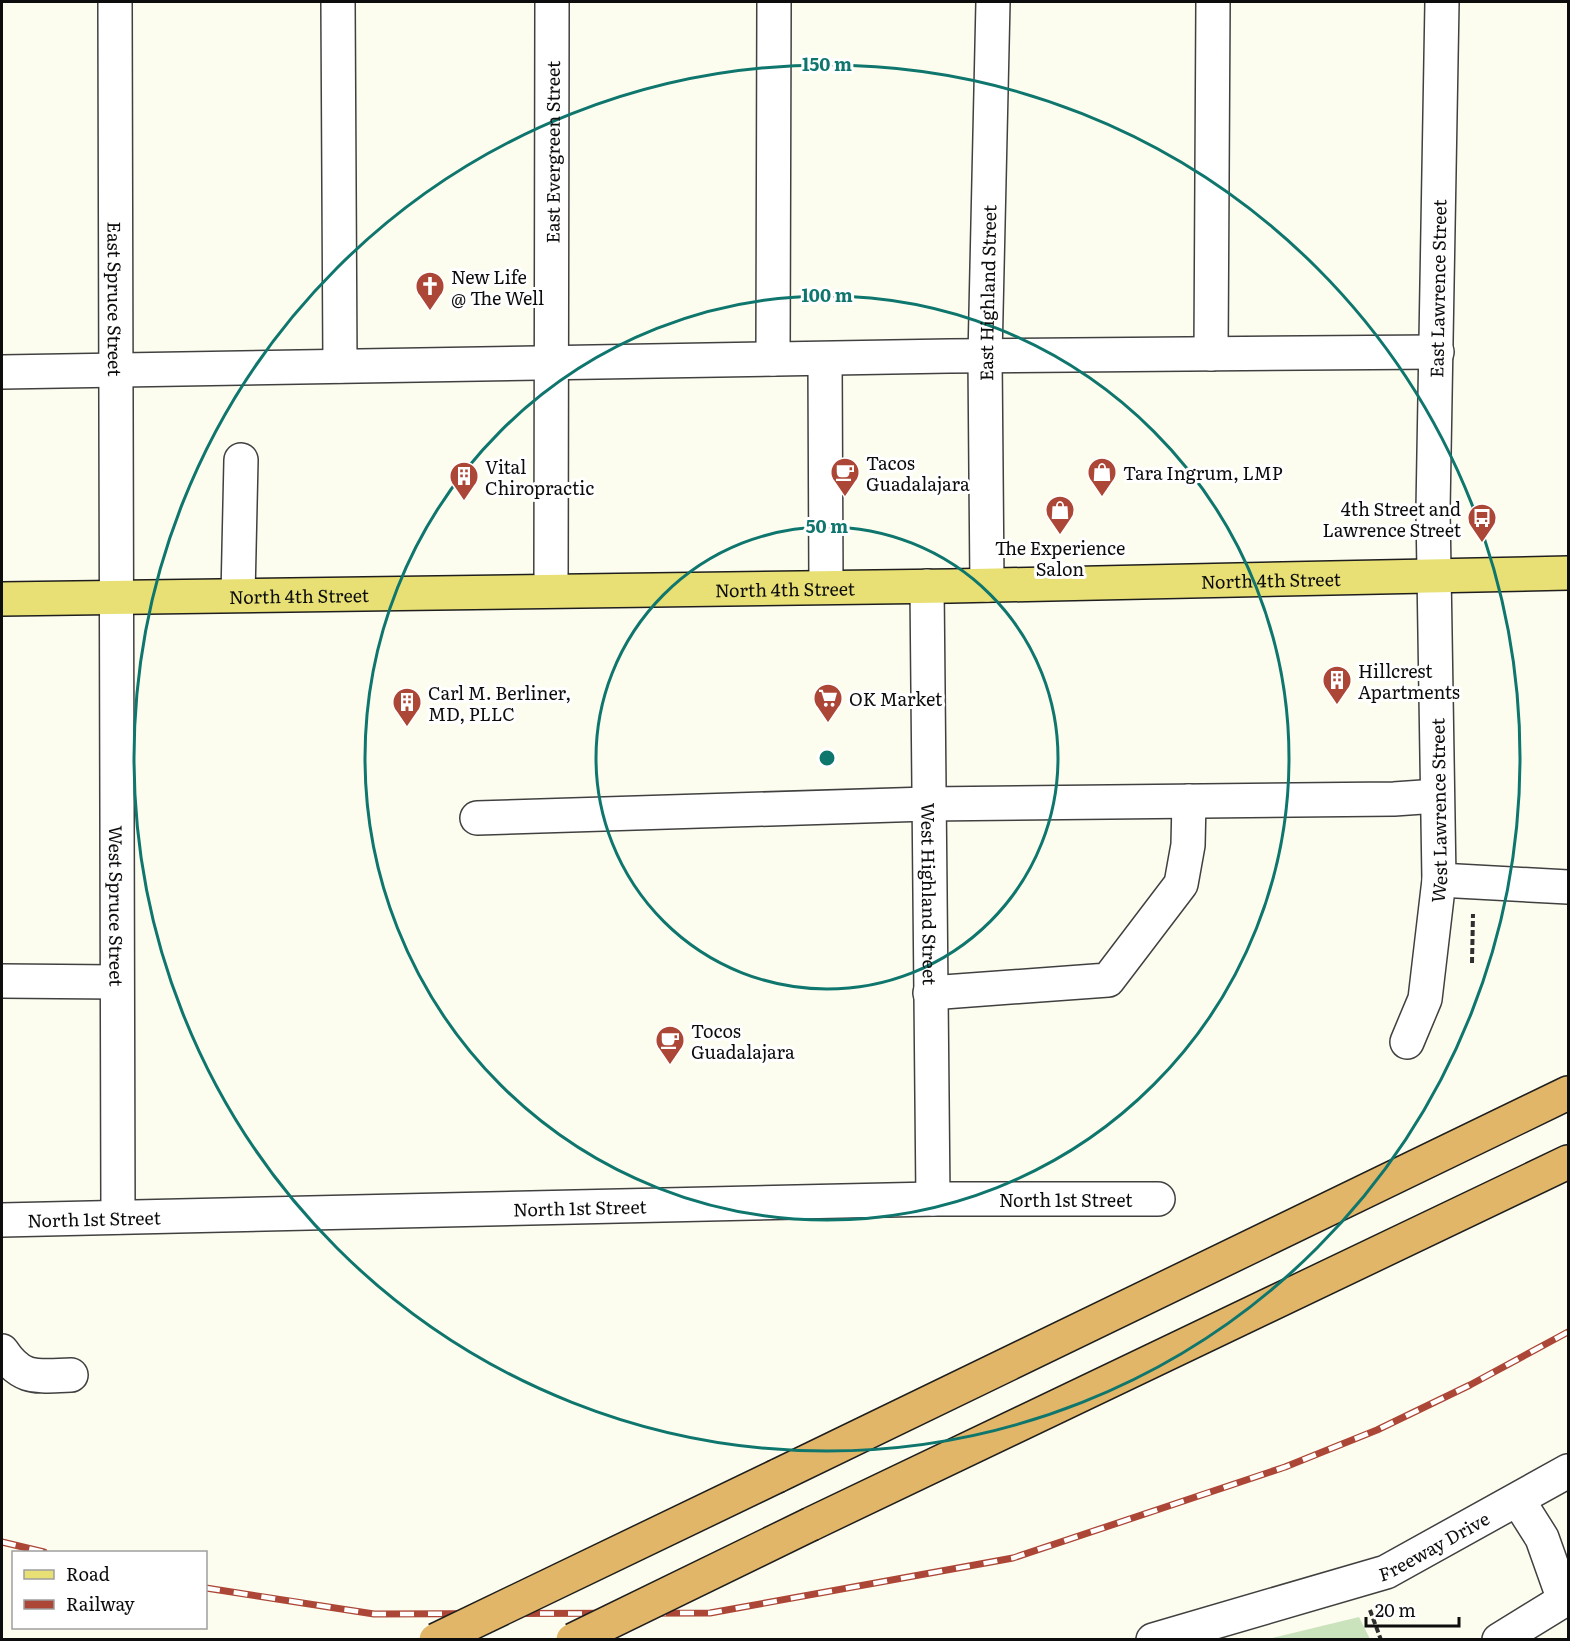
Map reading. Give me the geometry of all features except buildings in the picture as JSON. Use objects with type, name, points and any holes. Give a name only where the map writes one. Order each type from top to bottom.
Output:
[{"type":"highway","points":[[436,1640],[1569,1093]]},
{"type":"highway","points":[[573,1640],[1569,1162]]},
{"type":"main road","name":"North 4th Street","points":[[2,599],[927,586],[1569,573]]},
{"type":"street","name":"East Spruce Street","points":[[115,2],[118,369],[115,597]]},
{"type":"street","points":[[338,2],[340,366]]},
{"type":"street","name":"East Evergreen Street","points":[[551,590],[552,2]]},
{"type":"street","points":[[772,359],[774,2]]},
{"type":"street","name":"East Highland Street","points":[[987,585],[985,357],[993,2]]},
{"type":"street","points":[[1210,354],[1213,2]]},
{"type":"street","name":"East Lawrence Street","points":[[1434,576],[1442,2]]},
{"type":"street","points":[[2,372],[825,358],[1437,352]]},
{"type":"street","points":[[825,358],[826,587]]},
{"type":"street","points":[[238,595],[241,460]]},
{"type":"street","name":"West Lawrence Street","points":[[1407,1042],[1425,999],[1439,880],[1434,576]]},
{"type":"street","name":"West Highland Street","points":[[927,586],[927,804],[933,1200]]},
{"type":"street","name":"West Spruce Street","points":[[115,597],[118,1217]]},
{"type":"street","points":[[477,818],[927,804],[1394,799],[1437,796]]},
{"type":"street","points":[[930,993],[1108,980],[1181,884],[1188,845],[1189,801]]},
{"type":"street","points":[[1439,880],[1569,887]]},
{"type":"street","points":[[2,981],[116,982]]},
{"type":"street","name":"North 1st Street","points":[[2,1220],[933,1200],[1158,1199]]},
{"type":"street","points":[[2,1351],[12,1366],[30,1377],[71,1375]]},
{"type":"street","name":"Freeway Drive","points":[[1153,1640],[1386,1572],[1569,1472]]},
{"type":"street","points":[[1499,1640],[1566,1599],[1542,1538],[1518,1500]]},
{"type":"path","points":[[1472,963],[1473,912]]},
{"type":"path","points":[[1368,1606],[1381,1640]]},
{"type":"green space","points":[[1359,1617],[1370,1639],[1268,1639]]},
{"type":"railway","points":[[207,1588],[374,1614],[710,1613],[1013,1558],[1285,1467],[1377,1430],[1470,1385],[1568,1332]]},
{"type":"railway","points":[[2,1542],[40,1551]]},
{"type":"place","name":"New Life @ The Well","points":[[430,312]]},
{"type":"place","name":"Tacos Guadalajara","points":[[845,498]]},
{"type":"place","name":"Tara Ingrum, LMP","points":[[1102,498]]},
{"type":"place","name":"Vital Chiropractic","points":[[464,502]]},
{"type":"place","name":"The Experience Salon","points":[[1060,536]]},
{"type":"place","name":"4th Street and Lawrence Street","points":[[1482,544]]},
{"type":"place","name":"Hillcrest Apartments","points":[[1337,706]]},
{"type":"place","name":"OK Market","points":[[828,724]]},
{"type":"place","name":"Carl M. Berliner, MD, PLLC","points":[[407,728]]},
{"type":"place","name":"Tocos Guadalajara","points":[[670,1066]]}]
